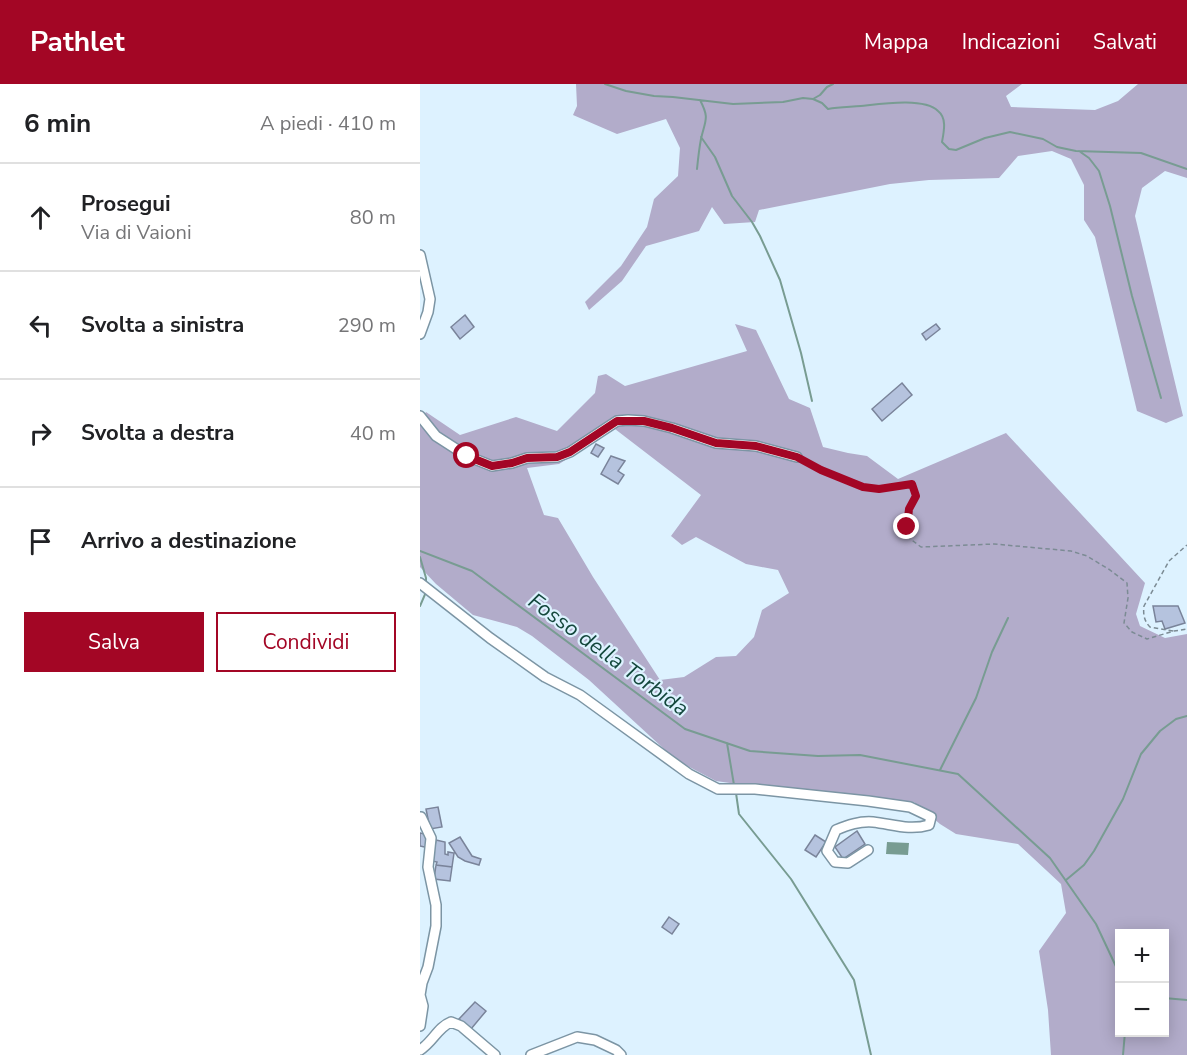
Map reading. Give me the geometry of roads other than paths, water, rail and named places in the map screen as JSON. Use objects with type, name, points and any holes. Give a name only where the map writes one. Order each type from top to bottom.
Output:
[{"type":"street","points":[[420,255],[430,299],[420,334]]},
{"type":"street","points":[[420,417],[436,436],[467,456],[492,466],[527,458],[557,457],[570,452],[617,421],[628,420],[644,421],[716,443],[756,446],[797,457]]},
{"type":"street","points":[[420,584],[545,677],[580,695],[689,774],[718,789],[755,789],[868,801],[910,807],[931,817],[928,825],[918,829],[872,822],[855,823],[836,830],[827,851],[835,862],[848,863],[868,850]]},
{"type":"street","points":[[420,1026],[423,1006],[420,995],[436,926],[436,905],[424,853],[431,838],[421,817]]},
{"type":"street","points":[[420,1050],[447,1023],[451,1022],[461,1026],[495,1055]]},
{"type":"street","points":[[531,1055],[577,1037],[595,1041],[616,1050],[621,1055]]},
{"type":"waterway","points":[[605,84],[626,91],[654,96],[733,104],[813,99],[833,84]]},
{"type":"waterway","points":[[813,99],[828,109],[901,102],[923,104],[938,111],[943,117],[942,142],[949,149],[956,150],[985,138],[1010,132],[1043,139],[1057,147],[1076,151],[1141,153],[1187,169]]},
{"type":"waterway","points":[[697,169],[706,120],[700,100]]},
{"type":"waterway","points":[[701,137],[715,157],[732,196],[760,236],[780,280],[812,401]]},
{"type":"waterway","points":[[1079,151],[1089,158],[1099,171],[1161,398]]},
{"type":"waterway","name":"Fosso della Torbida","points":[[420,551],[472,571],[685,729],[750,751],[818,756],[860,755],[958,774],[1050,858],[1096,924],[1115,964]]},
{"type":"waterway","points":[[420,557],[426,584]]},
{"type":"waterway","points":[[420,606],[426,592]]},
{"type":"waterway","points":[[940,770],[976,698],[992,652],[1008,618]]},
{"type":"waterway","points":[[1066,880],[1084,865],[1094,851],[1123,799],[1141,754],[1160,731],[1176,719],[1187,716]]},
{"type":"waterway","points":[[727,743],[734,785]]},
{"type":"waterway","points":[[736,793],[739,814],[791,879],[854,980],[871,1055]]},
{"type":"waterway","points":[[1169,998],[1187,1000]]},
{"type":"waterway","name":"Fosso della Torbida","points":[[1123,1055],[1125,1037]]}]
